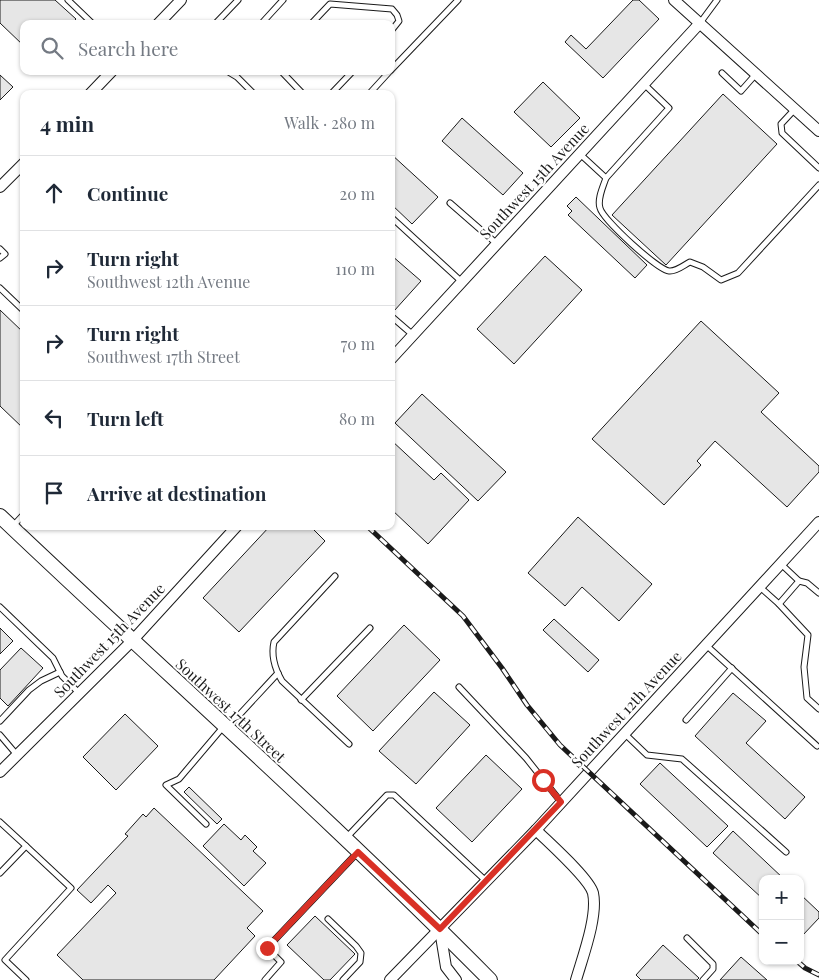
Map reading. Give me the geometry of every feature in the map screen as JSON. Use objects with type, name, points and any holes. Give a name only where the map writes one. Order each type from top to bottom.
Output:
[{"type":"main road","name":"Southwest 17th Street","points":[[0,516],[440,929],[490,980]]},
{"type":"main road","name":"Southwest 17th Street","points":[[440,929],[500,980]]},
{"type":"street","points":[[162,20],[181,0]]},
{"type":"street","points":[[674,0],[819,131]]},
{"type":"street","name":"Southwest 15th Avenue","points":[[395,355],[700,23]]},
{"type":"street","points":[[94,90],[108,75]]},
{"type":"street","points":[[0,187],[20,167]]},
{"type":"street","name":"Southwest 12th Avenue","points":[[390,980],[536,830],[819,522]]},
{"type":"street","name":"Southwest 15th Avenue","points":[[0,772],[132,641],[233,530]]},
{"type":"street","points":[[536,830],[582,875],[593,891],[594,912],[576,980]]},
{"type":"street","points":[[440,929],[446,967],[456,980]]},
{"type":"lane","points":[[68,0],[89,20]]},
{"type":"lane","points":[[219,20],[238,0]]},
{"type":"lane","points":[[265,20],[284,0]]},
{"type":"lane","points":[[395,67],[458,0]]},
{"type":"lane","points":[[700,23],[717,0]]},
{"type":"lane","points":[[315,20],[330,4],[392,9],[399,21],[395,26]]},
{"type":"lane","points":[[722,73],[742,91],[756,74]]},
{"type":"lane","points":[[234,75],[250,90]]},
{"type":"lane","points":[[285,75],[299,90]]},
{"type":"lane","points":[[335,90],[349,75]]},
{"type":"lane","points":[[373,90],[387,75]]},
{"type":"lane","points":[[643,84],[669,108],[606,178],[601,191],[600,208],[608,222],[659,267],[669,271],[676,270],[690,262],[703,267],[721,280],[738,273],[819,185]]},
{"type":"lane","points":[[794,109],[781,124],[782,132],[819,168]]},
{"type":"lane","points":[[580,154],[606,178]]},
{"type":"lane","points":[[450,203],[497,244]]},
{"type":"lane","points":[[395,221],[462,282]]},
{"type":"lane","points":[[0,249],[5,254],[0,258]]},
{"type":"lane","points":[[0,288],[20,307]]},
{"type":"lane","points":[[395,319],[413,335]]},
{"type":"lane","points":[[11,527],[20,518]]},
{"type":"lane","points":[[781,563],[800,581],[808,583],[819,593]]},
{"type":"lane","points":[[335,576],[274,642],[272,652],[282,681],[349,744]]},
{"type":"lane","points":[[778,604],[800,581]]},
{"type":"lane","points":[[759,587],[808,635],[804,667],[807,698],[819,709]]},
{"type":"lane","points":[[0,606],[53,658],[62,676],[79,693]]},
{"type":"lane","points":[[301,700],[370,628]]},
{"type":"lane","points":[[706,645],[817,746]]},
{"type":"lane","points":[[686,720],[732,668]]},
{"type":"lane","points":[[0,721],[29,690],[41,681],[60,672]]},
{"type":"lane","points":[[206,824],[166,785],[179,779],[278,673]]},
{"type":"lane","points":[[459,687],[526,758],[561,802]]},
{"type":"lane","points":[[624,733],[647,755],[682,759],[786,852]]},
{"type":"lane","points":[[0,735],[18,755]]},
{"type":"lane","points":[[344,839],[387,795],[394,795],[486,881]]},
{"type":"lane","points":[[1,824],[71,888],[5,960],[26,980]]},
{"type":"lane","points":[[0,873],[26,846]]},
{"type":"lane","points":[[265,980],[281,962],[267,948],[358,852]]},
{"type":"lane","points":[[328,919],[361,953],[360,962],[343,980]]},
{"type":"lane","points":[[687,938],[714,964],[713,969],[703,980]]},
{"type":"building","points":[[0,0],[55,0],[76,19],[20,20],[20,42],[0,23]]},
{"type":"building","points":[[633,0],[639,0],[659,19],[603,78],[565,42],[571,35],[586,49]]},
{"type":"building","points":[[0,75],[13,87],[0,100]]},
{"type":"building","points":[[543,82],[580,118],[551,147],[514,112]]},
{"type":"building","points":[[723,94],[777,144],[666,265],[612,215]]},
{"type":"building","points":[[462,118],[523,173],[503,195],[442,141]]},
{"type":"building","points":[[395,158],[438,197],[412,224],[395,208]]},
{"type":"building","points":[[576,197],[647,265],[635,278],[568,215],[572,211],[567,206]]},
{"type":"building","points":[[545,256],[582,290],[514,364],[477,329]]},
{"type":"building","points":[[395,258],[421,281],[395,310]]},
{"type":"building","points":[[0,310],[20,329],[20,425],[0,406]]},
{"type":"building","points":[[701,321],[779,393],[761,412],[819,466],[819,472],[787,507],[715,441],[697,461],[701,465],[664,505],[592,439]]},
{"type":"building","points":[[422,394],[506,472],[478,501],[395,423]]},
{"type":"building","points":[[395,444],[434,480],[441,473],[469,500],[428,544],[395,513]]},
{"type":"building","points":[[578,517],[652,584],[619,621],[582,587],[565,606],[528,573]]},
{"type":"building","points":[[266,530],[314,530],[325,541],[239,632],[203,598]]},
{"type":"building","points":[[554,619],[599,660],[588,672],[543,630]]},
{"type":"building","points":[[404,625],[440,660],[373,731],[337,696]]},
{"type":"building","points":[[0,628],[13,641],[0,654]]},
{"type":"building","points":[[21,648],[43,668],[8,706],[0,698],[0,670]]},
{"type":"building","points":[[434,692],[470,725],[416,784],[379,751]]},
{"type":"building","points":[[733,693],[766,721],[746,743],[805,797],[785,819],[695,736]]},
{"type":"building","points":[[125,714],[158,746],[116,790],[83,757]]},
{"type":"building","points":[[486,755],[522,789],[472,842],[436,808]]},
{"type":"building","points":[[660,763],[728,826],[707,847],[640,784]]},
{"type":"building","points":[[189,787],[222,819],[217,824],[184,792]]},
{"type":"building","points":[[154,808],[263,911],[247,928],[255,936],[214,980],[83,980],[57,955],[116,893],[108,885],[91,903],[77,890],[128,836],[125,834],[143,814],[146,817]]},
{"type":"building","points":[[224,824],[241,840],[245,835],[257,847],[253,851],[266,863],[244,886],[203,846]]},
{"type":"building","points":[[733,831],[780,875],[759,875],[759,895],[713,853]]},
{"type":"building","points":[[804,898],[819,912],[819,918],[804,934]]},
{"type":"building","points":[[315,916],[355,954],[330,980],[324,980],[287,945]]},
{"type":"building","points":[[663,945],[699,978],[697,980],[641,980],[636,975]]},
{"type":"building","points":[[741,957],[767,980],[720,980]]},
{"type":"railway","points":[[371,530],[463,616],[527,705],[560,745],[759,931]]},
{"type":"railway","points":[[802,965],[819,975]]},
{"type":"route","points":[[267,948],[358,852],[440,929],[561,802],[543,780]]}]
